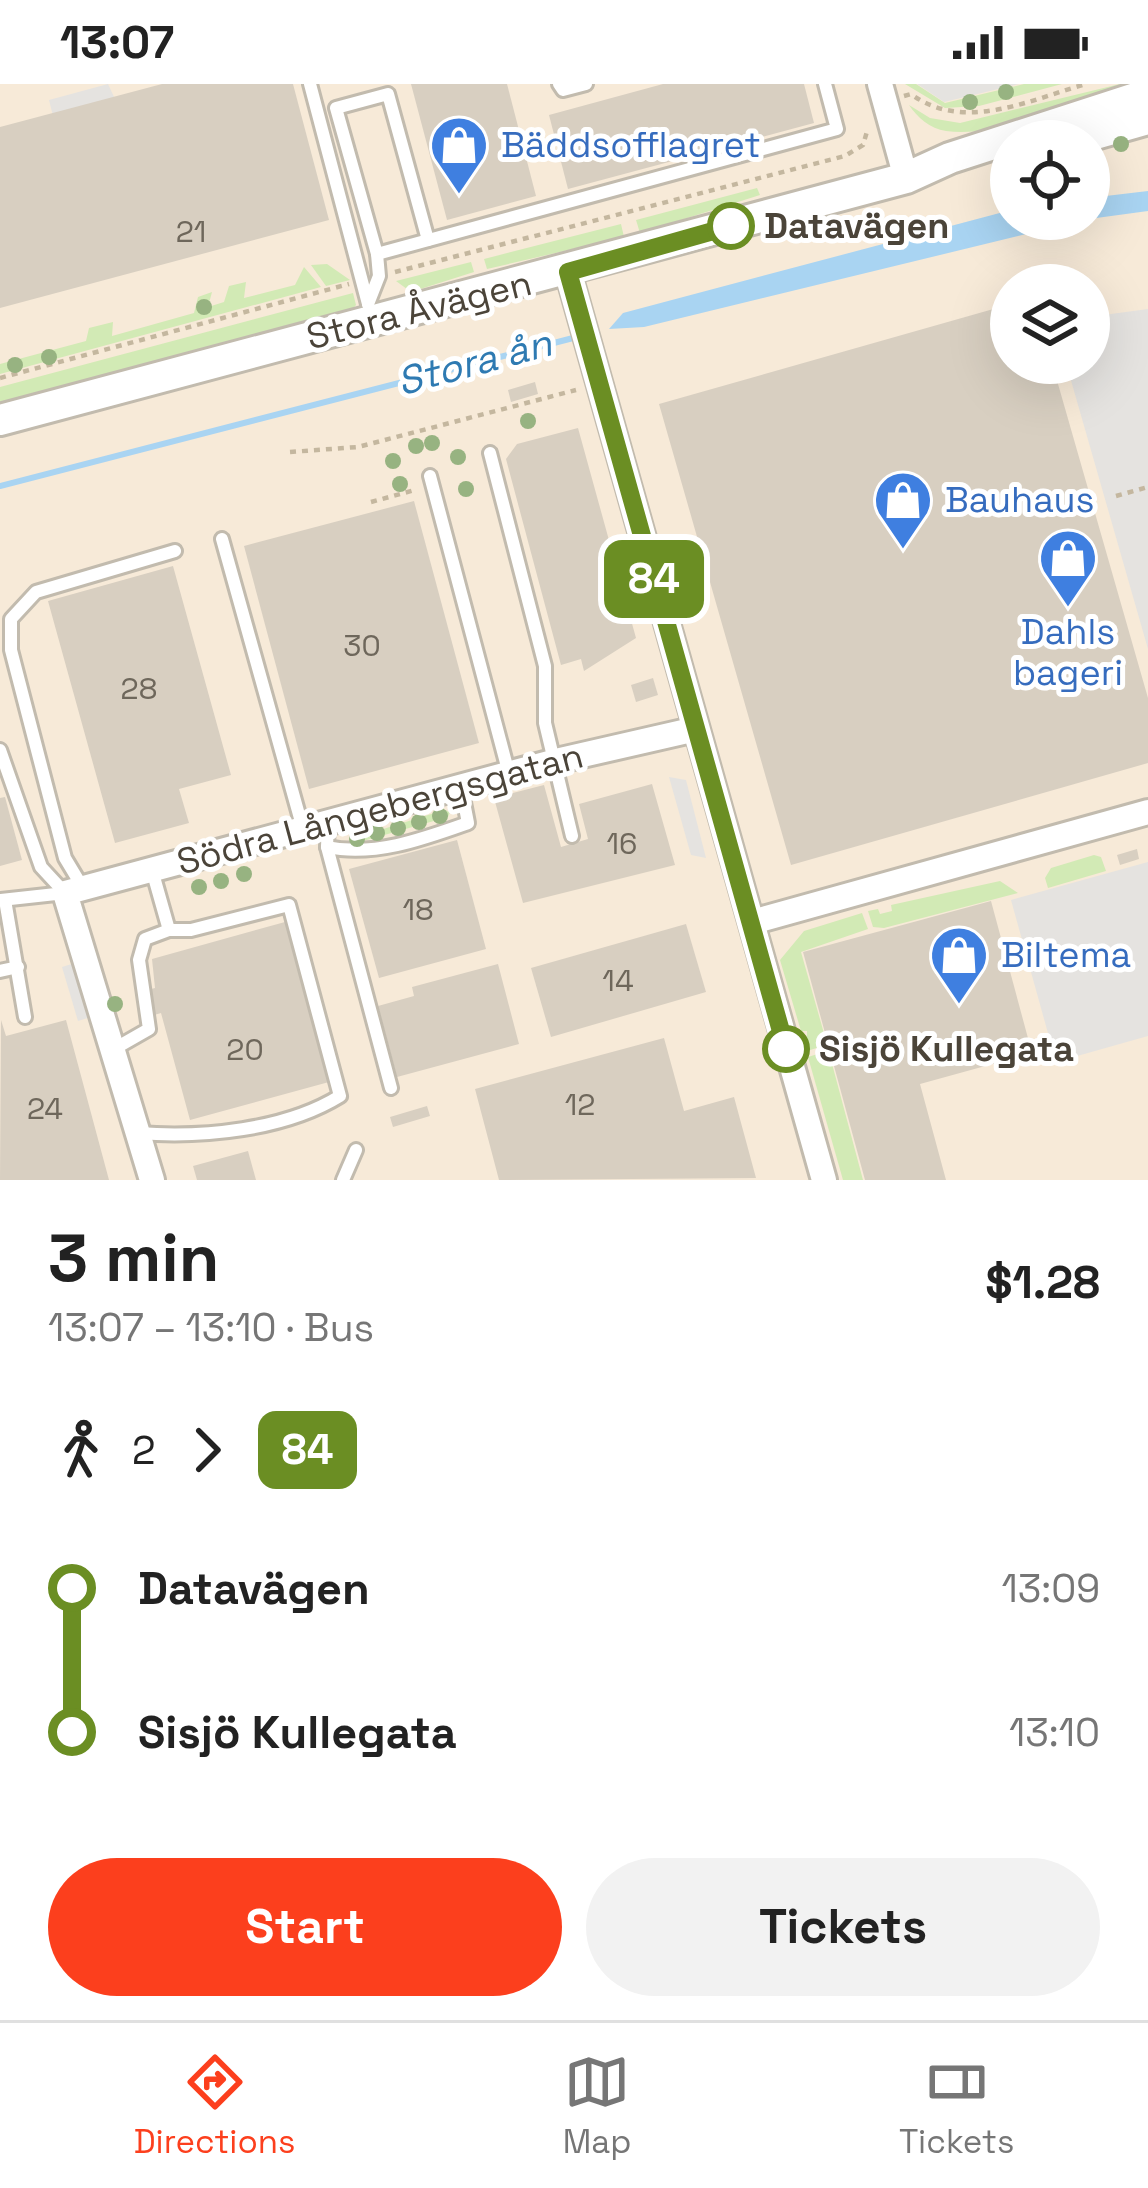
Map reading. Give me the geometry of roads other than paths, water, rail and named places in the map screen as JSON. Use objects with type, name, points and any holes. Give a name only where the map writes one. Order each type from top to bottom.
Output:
[{"type":"street","points":[[883,93],[907,178]]},
{"type":"street","name":"Stora Åvägen","points":[[0,420],[371,313],[568,272],[907,178],[950,158],[1148,94]]},
{"type":"street","points":[[1110,130],[1148,119]]},
{"type":"street","name":"Stora Åvägen","points":[[907,178],[951,174],[990,163]]},
{"type":"street","points":[[568,272],[824,1180]]},
{"type":"street","name":"Södra Långebergsgatan","points":[[74,891],[319,833],[556,760],[696,729]]},
{"type":"street","points":[[752,922],[1148,812]]},
{"type":"street","points":[[74,891],[152,1180]]},
{"type":"lane","points":[[310,84],[371,313]]},
{"type":"lane","points":[[559,84],[563,90],[586,84]]},
{"type":"lane","points":[[377,254],[837,129],[825,84]]},
{"type":"lane","points":[[371,313],[380,276],[377,254],[336,108],[388,94],[428,240]]},
{"type":"lane","points":[[490,453],[544,666],[545,723],[572,836]]},
{"type":"lane","points":[[431,480],[509,773]]},
{"type":"lane","points":[[222,538],[319,833],[391,1088]]},
{"type":"lane","points":[[74,891],[10,650],[11,619],[25,598],[61,582],[175,551]]},
{"type":"lane","points":[[1,758],[41,867],[74,891]]},
{"type":"lane","points":[[319,833],[352,852],[389,847],[468,823],[460,787]]},
{"type":"lane","points":[[152,870],[169,930]]},
{"type":"lane","points":[[25,1017],[2,900],[74,891]]},
{"type":"lane","points":[[114,1049],[149,1029],[139,960],[146,939],[289,905],[340,1096],[315,1112],[266,1123],[171,1136],[139,1133]]},
{"type":"lane","points":[[0,971],[18,967]]},
{"type":"lane","points":[[343,1180],[356,1150]]},
{"type":"water","points":[[1148,191],[1148,211],[1110,216],[1110,196]]},
{"type":"water","points":[[990,216],[990,240],[1002,240],[644,327],[609,329],[623,313]]},
{"type":"waterway","name":"Stora ån","points":[[0,486],[577,337]]},
{"type":"place","name":"Bäddsofflagret","points":[[459,196]]},
{"type":"place","name":"Datavägen","points":[[731,226]]},
{"type":"place","name":"Bauhaus","points":[[903,551]]},
{"type":"place","name":"Dahls bageri","points":[[1068,609]]},
{"type":"place","name":"Biltema","points":[[959,1006]]},
{"type":"place","name":"Sisjö Kullegata","points":[[786,1049]]}]
